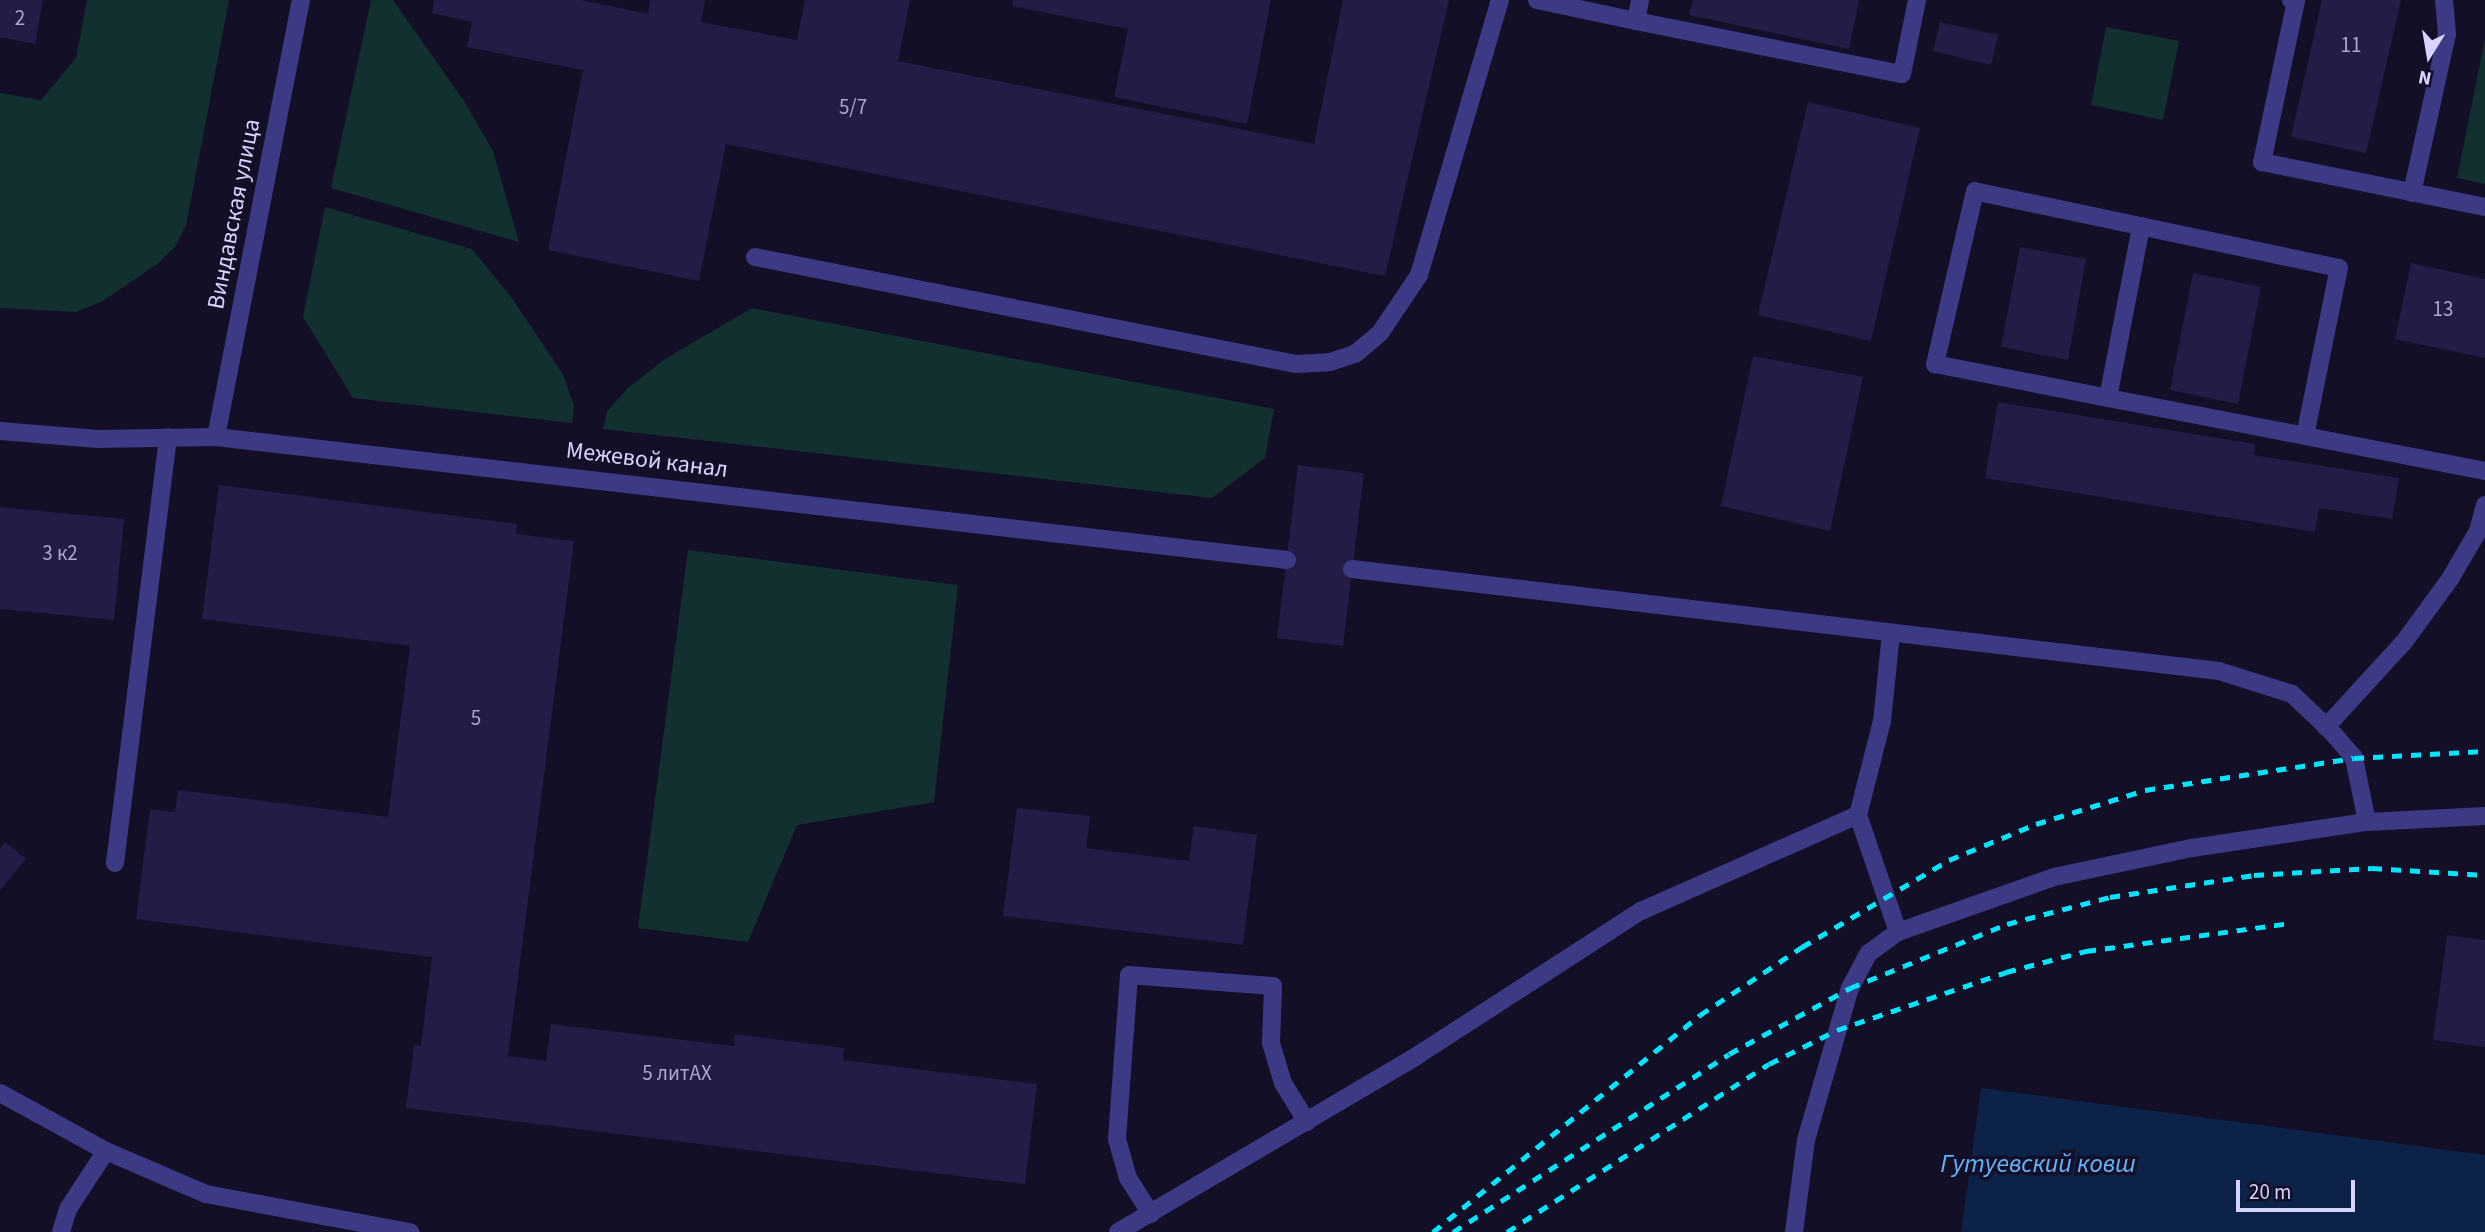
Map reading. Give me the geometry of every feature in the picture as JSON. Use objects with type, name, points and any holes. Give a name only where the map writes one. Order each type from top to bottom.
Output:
[{"type":"street","name":"Виндавская улица","points":[[216,437],[301,0]]},
{"type":"street","points":[[755,257],[1296,364],[1330,362],[1355,354],[1380,333],[1419,275],[1500,0]]},
{"type":"street","points":[[1537,0],[1902,74],[1917,0]]},
{"type":"street","points":[[1636,21],[1640,0]]},
{"type":"street","points":[[2291,0],[2296,1],[2262,162],[2485,207]]},
{"type":"street","points":[[2412,193],[2447,34],[2444,0]]},
{"type":"street","points":[[2305,436],[2339,268],[1975,191],[1935,364],[2108,398],[2485,471]]},
{"type":"street","points":[[2108,398],[2141,226]]},
{"type":"street","name":"Межевой канал","points":[[0,430],[99,439],[216,437],[1287,560]]},
{"type":"street","points":[[115,863],[168,438]]},
{"type":"street","points":[[2326,727],[2404,642],[2450,579],[2478,531],[2485,505]]},
{"type":"street","points":[[1352,569],[2219,671],[2292,694],[2326,727],[2354,758],[2367,822]]},
{"type":"street","points":[[1891,633],[1882,721],[1858,815],[1898,932]]},
{"type":"street","points":[[1118,1232],[1307,1122],[1641,911],[1858,815]]},
{"type":"street","points":[[1794,1232],[1806,1140],[1850,988],[1869,953],[1898,932],[2054,877],[2192,848],[2367,822],[2485,816]]},
{"type":"street","points":[[1151,1214],[1128,1178],[1117,1139],[1129,975],[1273,986],[1271,1043],[1283,1083],[1307,1122]]},
{"type":"street","points":[[0,1093],[106,1151],[206,1194],[410,1232]]},
{"type":"street","points":[[61,1232],[68,1209],[106,1151]]},
{"type":"green space","points":[[87,0],[229,0],[186,225],[175,247],[157,264],[103,301],[76,312],[0,308],[0,93],[41,100],[76,58]]},
{"type":"green space","points":[[371,0],[393,0],[464,101],[493,151],[519,242],[331,188]]},
{"type":"green space","points":[[2106,27],[2179,41],[2163,120],[2091,105]]},
{"type":"green space","points":[[2485,38],[2485,184],[2457,178]]},
{"type":"green space","points":[[325,207],[472,249],[511,297],[563,374],[574,406],[572,423],[353,398],[303,317]]},
{"type":"green space","points":[[752,308],[1274,409],[1265,458],[1212,498],[603,429],[607,411],[628,388],[665,359]]},
{"type":"green space","points":[[688,550],[958,585],[934,802],[797,825],[748,942],[638,928]]},
{"type":"water","name":"Гутуевский ковш","points":[[1981,1088],[2485,1155],[2485,1232],[1961,1232]]},
{"type":"building","points":[[0,0],[43,0],[35,44],[0,37]]},
{"type":"building","points":[[434,0],[581,0],[648,14],[650,0],[705,0],[701,22],[797,40],[805,0],[910,0],[898,61],[1314,144],[1343,0],[1449,0],[1385,276],[726,144],[699,281],[548,250],[583,70],[467,47],[472,22],[432,13]]},
{"type":"building","points":[[1013,0],[1271,0],[1247,124],[1114,97],[1128,29],[1012,6]]},
{"type":"building","points":[[1693,0],[1859,0],[1849,49],[1689,15]]},
{"type":"building","points":[[2322,0],[2401,0],[2366,153],[2291,137]]},
{"type":"building","points":[[1940,22],[1998,35],[1991,65],[1933,51]]},
{"type":"building","points":[[1808,102],[1920,128],[1871,341],[1758,315]]},
{"type":"building","points":[[2020,247],[2086,259],[2068,360],[2001,347]]},
{"type":"building","points":[[2411,263],[2485,279],[2485,358],[2395,339]]},
{"type":"building","points":[[2193,273],[2261,287],[2238,404],[2170,390]]},
{"type":"building","points":[[1753,356],[1863,377],[1830,531],[1721,506]]},
{"type":"building","points":[[1998,402],[2255,444],[2254,455],[2399,478],[2392,519],[2319,508],[2315,532],[1985,478]]},
{"type":"building","points":[[1298,465],[1364,473],[1343,646],[1277,638]]},
{"type":"building","points":[[219,485],[517,524],[516,534],[574,541],[508,1056],[546,1061],[551,1024],[734,1046],[735,1034],[844,1048],[843,1060],[1037,1084],[1025,1184],[406,1108],[414,1045],[421,1046],[432,957],[136,919],[150,809],[175,812],[178,790],[388,817],[410,646],[202,619]]},
{"type":"building","points":[[0,507],[124,519],[114,620],[0,609]]},
{"type":"building","points":[[1017,808],[1090,816],[1086,848],[1189,861],[1194,826],[1257,835],[1243,945],[1003,916]]},
{"type":"building","points":[[5,842],[26,859],[0,890],[0,848]]},
{"type":"building","points":[[2447,935],[2485,940],[2485,1047],[2433,1040]]},
{"type":"railway","points":[[1433,1232],[1700,1015],[1802,947],[1949,860],[2036,824],[2145,790],[2354,758],[2485,751]]},
{"type":"railway","points":[[1453,1232],[1729,1054],[1850,988],[2007,924],[2110,897],[2254,875],[2372,868],[2485,875]]},
{"type":"railway","points":[[1507,1232],[1769,1064],[1837,1030],[2006,972],[2086,951],[2284,924]]}]
